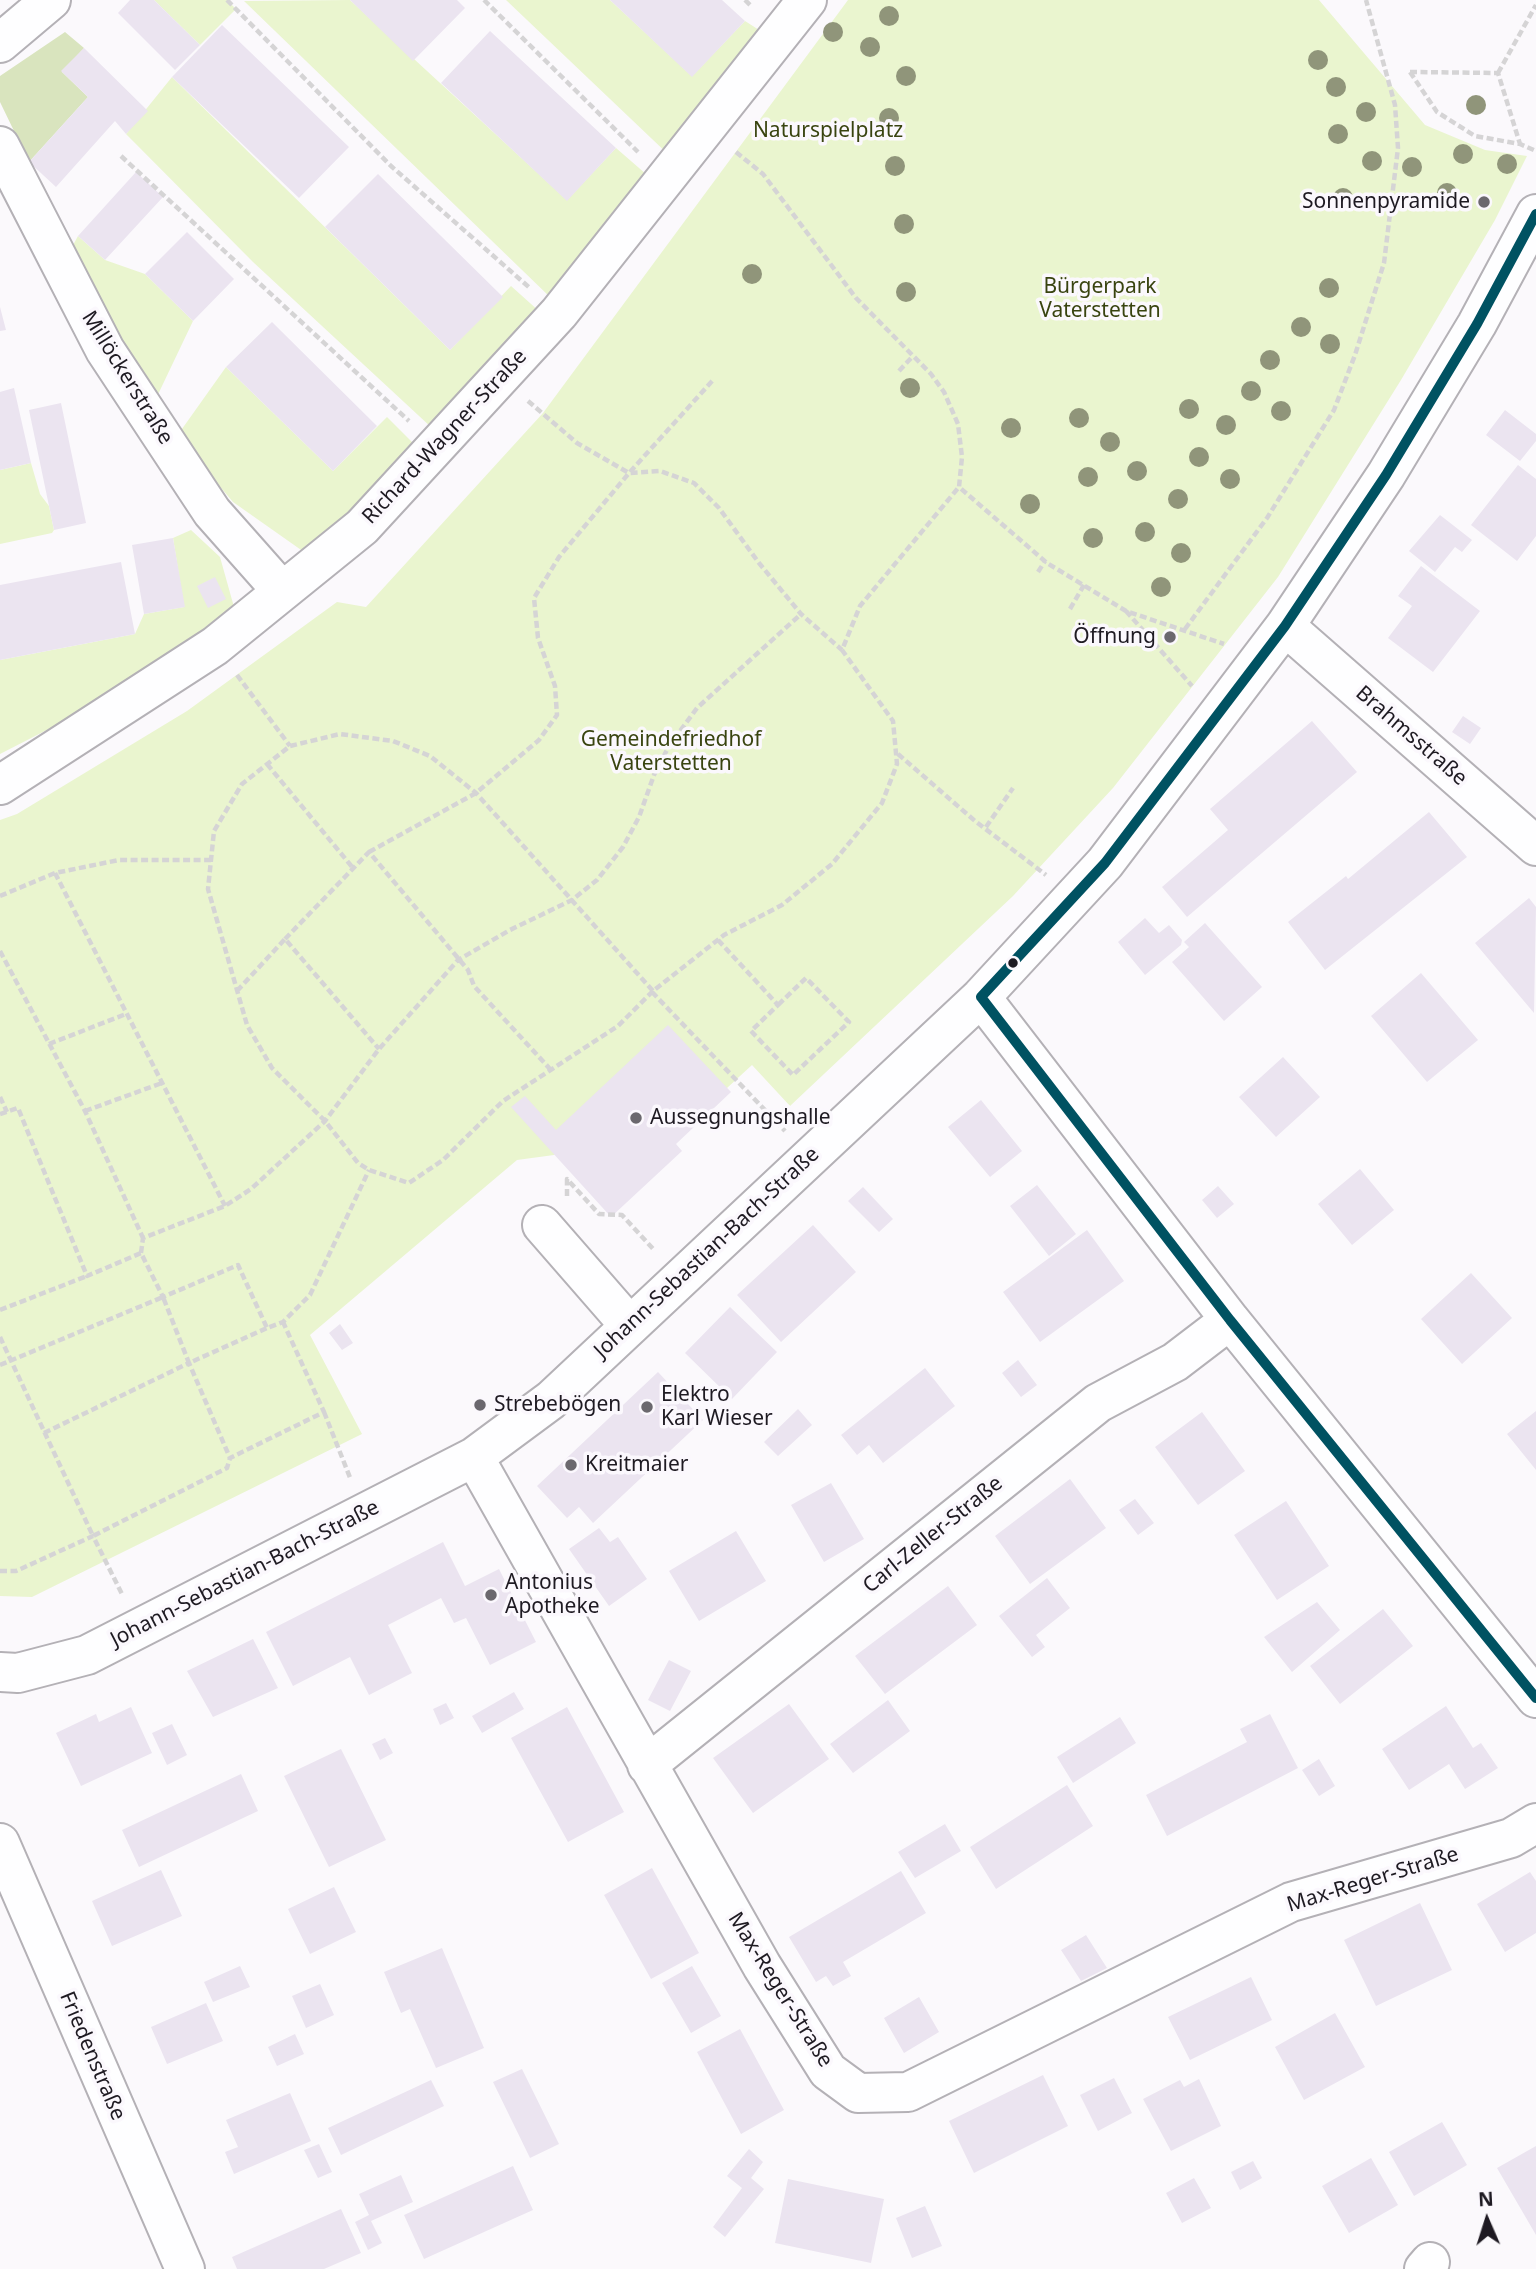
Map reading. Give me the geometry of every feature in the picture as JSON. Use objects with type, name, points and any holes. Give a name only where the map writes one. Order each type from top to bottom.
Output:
[{"type":"street","points":[[0,43],[51,0]]},
{"type":"street","name":"Richard-Wagner-Straße","points":[[0,785],[215,646],[362,527],[438,448],[559,313],[807,0]]},
{"type":"street","name":"Millöckerstraße","points":[[0,146],[105,350],[212,512],[282,591]]},
{"type":"street","name":"Johann-Sebastian-Bach-Straße","points":[[0,1672],[18,1673],[87,1655],[474,1457],[551,1400],[981,996],[1105,863],[1285,626],[1386,475],[1477,324],[1536,216]]},
{"type":"street","name":"Brahmsstraße","points":[[1285,626],[1536,846]]},
{"type":"street","points":[[981,996],[1230,1320],[1536,1698]]},
{"type":"street","points":[[554,1214],[630,1326]]},
{"type":"street","name":"Carl-Zeller-Straße","points":[[647,1765],[1098,1403],[1175,1362],[1230,1320]]},
{"type":"street","name":"Max-Reger-Straße","points":[[474,1457],[762,1966],[828,2071],[858,2093],[908,2092],[1291,1902],[1511,1838],[1536,1823]]},
{"type":"street","name":"Friedenstraße","points":[[0,1843],[185,2269]]},
{"type":"path","points":[[227,0],[391,166],[559,313]]},
{"type":"path","points":[[484,0],[665,178]]},
{"type":"path","points":[[1185,629],[1273,508],[1334,410],[1355,355],[1384,262],[1398,148],[1395,104],[1366,0]]},
{"type":"path","points":[[1520,144],[1498,73],[1536,5]]},
{"type":"path","points":[[1498,73],[1409,72],[1437,112],[1475,136],[1520,144],[1536,151]]},
{"type":"path","points":[[705,127],[764,174],[856,298],[944,392],[958,424],[962,457],[959,487],[860,606],[842,650]]},
{"type":"path","points":[[121,156],[438,448]]},
{"type":"path","points":[[899,372],[913,356]]},
{"type":"path","points":[[236,991],[369,852],[476,793],[539,740],[557,715],[555,686],[538,638],[534,598],[559,557],[605,497],[714,379]]},
{"type":"path","points":[[543,413],[577,443],[629,473],[660,471],[694,483],[719,508],[801,614],[842,650],[893,721],[897,764],[882,803],[832,864],[782,905],[718,940],[653,992],[618,1026],[503,1101],[443,1160],[409,1183],[369,1170],[358,1163],[325,1121],[272,1068],[247,1025],[208,889],[214,831],[242,784],[290,746],[340,734],[393,741],[430,756],[476,793],[653,992],[786,1132]]},
{"type":"path","points":[[959,487],[1045,561],[1126,611],[1185,629],[1231,647]]},
{"type":"path","points":[[1038,572],[1045,561]]},
{"type":"path","points":[[1070,609],[1084,585]]},
{"type":"path","points":[[1126,611],[1198,692]]},
{"type":"path","points":[[143,1238],[225,1206],[251,1189],[325,1121],[379,1049],[458,960],[510,930],[572,900],[597,880],[623,846],[669,746],[696,708],[801,614]]},
{"type":"path","points":[[237,675],[290,746]]},
{"type":"path","points":[[898,753],[986,828],[1049,877]]},
{"type":"path","points":[[267,764],[353,867]]},
{"type":"path","points":[[986,828],[1013,788]]},
{"type":"path","points":[[369,852],[468,970],[474,986],[550,1069]]},
{"type":"path","points":[[0,896],[55,873],[120,860],[211,860]]},
{"type":"path","points":[[55,873],[225,1206]]},
{"type":"path","points":[[285,939],[379,1049]]},
{"type":"path","points":[[718,940],[778,1005]]},
{"type":"path","points":[[0,951],[85,1111],[143,1238],[141,1253],[163,1297],[230,1458],[227,1468],[93,1536],[16,1571],[0,1571]]},
{"type":"path","points":[[806,978],[849,1022],[793,1075],[751,1031],[778,1005],[806,978]]},
{"type":"path","points":[[49,1044],[126,1014]]},
{"type":"path","points":[[85,1111],[162,1083]]},
{"type":"path","points":[[0,1097],[7,1112]]},
{"type":"path","points":[[0,1114],[18,1108],[88,1276]]},
{"type":"path","points":[[44,1433],[189,1363],[283,1322],[310,1295],[369,1170]]},
{"type":"path","points":[[554,1214],[567,1180],[599,1214],[622,1215],[656,1251]]},
{"type":"path","points":[[0,1310],[141,1253]]},
{"type":"path","points":[[0,1365],[238,1265],[267,1328]]},
{"type":"path","points":[[283,1322],[354,1484]]},
{"type":"path","points":[[0,1337],[124,1597]]},
{"type":"path","points":[[230,1458],[324,1412]]},
{"type":"green space","points":[[154,0],[227,0],[236,9],[200,45]]},
{"type":"green space","points":[[350,0],[567,200],[616,148],[654,181],[552,299],[244,1]]},
{"type":"green space","points":[[506,0],[610,0],[692,76],[745,21],[767,35],[672,158]]},
{"type":"green space","name":"Gemeindefriedhof Vaterstetten","points":[[848,0],[1319,0],[1425,125],[1485,150],[1527,156],[1495,220],[1401,380],[1278,577],[1113,788],[1013,896],[790,1106],[752,1065],[727,1088],[554,1155],[517,1160],[310,1335],[362,1434],[32,1597],[0,1596],[0,820],[17,814],[187,711],[337,602],[366,607],[543,413]]},
{"type":"green space","points":[[65,32],[84,48],[62,72],[88,97],[29,162],[0,102],[0,76]]},
{"type":"green space","points":[[172,77],[450,350],[511,286],[540,312],[432,428],[253,262],[126,134]]},
{"type":"green space","points":[[78,236],[105,260],[145,274],[193,321],[152,407],[66,258]]},
{"type":"green space","points":[[226,367],[333,471],[387,417],[415,445],[338,524],[304,552],[233,502],[177,436]]},
{"type":"green space","points":[[31,463],[40,494],[49,506],[54,530],[52,533],[0,544],[0,470]]},
{"type":"green space","points":[[191,530],[220,557],[234,607],[121,692],[0,754],[0,660],[135,634],[144,614],[184,607],[173,538]]},
{"type":"building","points":[[130,0],[154,0],[200,45],[175,70],[118,13]]},
{"type":"building","points":[[350,0],[457,0],[465,8],[413,61]]},
{"type":"building","points":[[610,0],[722,0],[745,21],[692,77]]},
{"type":"building","points":[[222,25],[349,147],[299,198],[172,77]]},
{"type":"building","points":[[490,31],[616,148],[567,201],[441,83]]},
{"type":"building","points":[[84,48],[148,111],[126,134],[115,121],[56,187],[29,162],[88,97],[61,71]]},
{"type":"building","points":[[136,172],[163,197],[105,260],[78,236]]},
{"type":"building","points":[[378,174],[503,297],[450,350],[325,227]]},
{"type":"building","points":[[187,232],[234,279],[193,321],[145,274]]},
{"type":"building","points":[[0,307],[6,330],[0,331]]},
{"type":"building","points":[[272,322],[377,426],[333,471],[226,367]]},
{"type":"building","points":[[14,388],[31,463],[0,470],[0,392]]},
{"type":"building","points":[[61,403],[86,523],[54,530],[29,410]]},
{"type":"building","points":[[1505,410],[1536,434],[1536,441],[1520,461],[1486,435]]},
{"type":"building","points":[[1518,465],[1536,479],[1536,536],[1517,561],[1471,525]]},
{"type":"building","points":[[1440,515],[1472,540],[1462,552],[1455,547],[1435,572],[1409,551]]},
{"type":"building","points":[[173,538],[185,607],[144,614],[132,545]]},
{"type":"building","points":[[121,562],[135,634],[0,660],[0,585]]},
{"type":"building","points":[[1421,566],[1480,611],[1433,672],[1388,638],[1412,606],[1398,596]]},
{"type":"building","points":[[215,577],[226,599],[208,608],[197,586]]},
{"type":"building","points":[[1463,716],[1481,728],[1470,744],[1452,732]]},
{"type":"building","points":[[1312,721],[1357,772],[1187,917],[1162,887],[1228,830],[1210,809]]},
{"type":"building","points":[[1429,812],[1467,857],[1325,970],[1288,922],[1346,876],[1348,879]]},
{"type":"building","points":[[1529,898],[1536,907],[1534,1013],[1475,943]]},
{"type":"building","points":[[1145,918],[1159,933],[1169,925],[1182,940],[1181,945],[1145,975],[1118,942]]},
{"type":"building","points":[[1205,923],[1262,987],[1224,1021],[1172,962],[1189,947],[1184,942]]},
{"type":"building","points":[[1421,973],[1478,1040],[1427,1082],[1371,1016]]},
{"type":"building","name":"Aussegnungshalle","points":[[668,1025],[731,1092],[676,1144],[682,1151],[611,1217],[511,1107],[525,1096],[556,1130]]},
{"type":"building","points":[[1283,1057],[1320,1097],[1276,1137],[1239,1097]]},
{"type":"building","points":[[981,1100],[1022,1151],[990,1177],[948,1127]]},
{"type":"building","points":[[1360,1169],[1394,1210],[1352,1245],[1318,1204]]},
{"type":"building","points":[[1037,1185],[1076,1234],[1049,1256],[1010,1206]]},
{"type":"building","points":[[1218,1186],[1234,1204],[1217,1218],[1202,1200]]},
{"type":"building","points":[[863,1187],[893,1219],[879,1232],[848,1201]]},
{"type":"building","points":[[813,1225],[856,1272],[781,1342],[737,1295]]},
{"type":"building","points":[[1087,1230],[1124,1281],[1040,1342],[1003,1292]]},
{"type":"building","points":[[1471,1273],[1512,1318],[1462,1364],[1421,1319]]},
{"type":"building","points":[[730,1307],[777,1352],[732,1399],[685,1353]]},
{"type":"building","points":[[340,1324],[353,1343],[342,1350],[329,1333]]},
{"type":"building","points":[[1018,1360],[1037,1385],[1021,1397],[1002,1373]]},
{"type":"building","points":[[925,1368],[955,1406],[883,1463],[869,1445],[857,1455],[841,1435]]},
{"type":"building","points":[[658,1372],[703,1420],[593,1523],[579,1507],[567,1518],[537,1486]]},
{"type":"building","points":[[798,1409],[812,1425],[778,1456],[764,1442]]},
{"type":"building","points":[[1536,1411],[1536,1470],[1507,1434]]},
{"type":"building","points":[[1202,1412],[1245,1471],[1198,1505],[1155,1447]]},
{"type":"building","points":[[1070,1479],[1106,1528],[1030,1584],[995,1536]]},
{"type":"building","points":[[831,1483],[864,1539],[824,1562],[791,1505]]},
{"type":"building","points":[[1135,1499],[1154,1523],[1138,1535],[1119,1510]]},
{"type":"building","points":[[1286,1501],[1329,1566],[1277,1600],[1234,1535]]},
{"type":"building","points":[[599,1528],[610,1542],[618,1537],[647,1579],[609,1606],[569,1549]]},
{"type":"building","points":[[736,1531],[766,1581],[699,1621],[669,1571]]},
{"type":"building","points":[[443,1542],[465,1586],[499,1569],[536,1642],[490,1665],[466,1618],[454,1623],[441,1598],[388,1625],[412,1673],[369,1695],[350,1657],[293,1686],[266,1632]]},
{"type":"building","points":[[1047,1578],[1070,1608],[1036,1635],[1045,1647],[1032,1657],[999,1616]]},
{"type":"building","points":[[948,1586],[977,1625],[885,1694],[855,1656]]},
{"type":"building","points":[[1317,1602],[1340,1630],[1292,1672],[1264,1637]]},
{"type":"building","points":[[1383,1609],[1413,1646],[1340,1704],[1310,1666]]},
{"type":"building","points":[[253,1639],[278,1688],[213,1717],[187,1671]]},
{"type":"building","points":[[669,1660],[691,1671],[670,1711],[648,1700]]},
{"type":"building","points":[[514,1692],[524,1709],[482,1733],[472,1716]]},
{"type":"building","points":[[888,1700],[910,1731],[853,1773],[830,1744]]},
{"type":"building","points":[[446,1703],[454,1718],[440,1725],[433,1709]]},
{"type":"building","points":[[789,1704],[829,1759],[753,1813],[713,1758]]},
{"type":"building","points":[[1446,1706],[1473,1748],[1481,1743],[1498,1768],[1465,1789],[1449,1764],[1409,1790],[1382,1749]]},
{"type":"building","points":[[131,1707],[152,1753],[81,1786],[56,1733],[96,1714],[99,1722]]},
{"type":"building","points":[[567,1707],[624,1812],[568,1842],[511,1738]]},
{"type":"building","points":[[1270,1714],[1298,1768],[1167,1836],[1146,1795],[1247,1742],[1240,1729]]},
{"type":"building","points":[[1120,1717],[1136,1743],[1073,1783],[1057,1757]]},
{"type":"building","points":[[172,1724],[187,1755],[167,1765],[152,1733]]},
{"type":"building","points":[[385,1738],[393,1753],[380,1760],[372,1744]]},
{"type":"building","points":[[341,1749],[386,1840],[329,1867],[284,1776]]},
{"type":"building","points":[[1319,1759],[1335,1786],[1319,1796],[1302,1770]]},
{"type":"building","points":[[241,1774],[258,1811],[139,1867],[122,1830]]},
{"type":"building","points":[[1067,1785],[1093,1826],[996,1889],[970,1847]]},
{"type":"building","points":[[945,1824],[961,1851],[915,1878],[898,1852]]},
{"type":"building","points":[[652,1868],[699,1953],[651,1979],[604,1895]]},
{"type":"building","points":[[161,1870],[182,1916],[112,1946],[92,1901]]},
{"type":"building","points":[[901,1871],[926,1913],[843,1962],[851,1976],[833,1986],[826,1976],[816,1982],[789,1937]]},
{"type":"building","points":[[1530,1872],[1536,1881],[1536,1933],[1505,1952],[1477,1904]]},
{"type":"building","points":[[334,1887],[356,1932],[310,1954],[288,1909]]},
{"type":"building","points":[[1420,1903],[1452,1970],[1376,2006],[1344,1940]]},
{"type":"building","points":[[1086,1935],[1107,1968],[1081,1981],[1061,1950]]},
{"type":"building","points":[[442,1948],[484,2048],[436,2068],[410,2009],[401,2013],[384,1972]]},
{"type":"building","points":[[240,1966],[250,1987],[213,2002],[204,1982]]},
{"type":"building","points":[[692,1966],[721,2016],[691,2033],[662,1983]]},
{"type":"building","points":[[1251,1977],[1272,2020],[1190,2060],[1168,2017]]},
{"type":"building","points":[[320,1984],[334,2015],[306,2028],[292,1996]]},
{"type":"building","points":[[919,1997],[939,2032],[904,2053],[884,2018]]},
{"type":"building","points":[[206,2003],[223,2041],[167,2064],[151,2027]]},
{"type":"building","points":[[1335,2013],[1365,2067],[1304,2100],[1275,2047]]},
{"type":"building","points":[[740,2029],[784,2110],[741,2134],[697,2052]]},
{"type":"building","points":[[295,2034],[304,2054],[277,2066],[268,2047]]},
{"type":"building","points":[[522,2069],[559,2144],[530,2158],[493,2082]]},
{"type":"building","points":[[1043,2075],[1068,2126],[974,2173],[949,2121]]},
{"type":"building","points":[[1114,2078],[1132,2113],[1098,2131],[1080,2095]]},
{"type":"building","points":[[1199,2079],[1221,2126],[1171,2151],[1143,2099],[1180,2080],[1184,2087]]},
{"type":"building","points":[[431,2080],[444,2106],[341,2155],[328,2128]]},
{"type":"building","points":[[290,2093],[311,2141],[234,2174],[225,2152],[238,2147],[226,2120]]},
{"type":"building","points":[[1442,2122],[1467,2165],[1414,2196],[1389,2152]]},
{"type":"building","points":[[319,2144],[332,2172],[318,2178],[304,2150]]},
{"type":"building","points":[[1536,2146],[1536,2235],[1497,2168]]},
{"type":"building","points":[[749,2149],[763,2162],[751,2178],[764,2189],[725,2237],[713,2227],[742,2188],[727,2176]]},
{"type":"building","points":[[1371,2158],[1398,2205],[1349,2233],[1322,2186]]},
{"type":"building","points":[[1253,2161],[1262,2178],[1240,2190],[1231,2172]]},
{"type":"building","points":[[513,2166],[533,2210],[424,2259],[404,2215]]},
{"type":"building","points":[[401,2175],[413,2202],[371,2221],[382,2243],[368,2250],[355,2222],[369,2215],[359,2194]]},
{"type":"building","points":[[1194,2178],[1211,2208],[1182,2223],[1166,2193]]},
{"type":"building","points":[[788,2179],[884,2199],[871,2263],[775,2243]]},
{"type":"building","points":[[925,2206],[942,2246],[912,2258],[896,2218]]},
{"type":"building","points":[[341,2209],[361,2253],[324,2269],[237,2269],[232,2257]]},
{"type":"transit line","points":[[981,997],[1105,863],[1285,626],[1386,475],[1477,324],[1536,214]]},
{"type":"transit line","points":[[981,997],[1230,1320],[1536,1698]]},
{"type":"place","name":"Sonnenpyramide","points":[[1484,202]]},
{"type":"place","name":"Öffnung","points":[[1170,637]]},
{"type":"place","name":"Aussegnungshalle","points":[[636,1118]]},
{"type":"place","name":"Strebebögen","points":[[480,1405]]},
{"type":"place","name":"Elektro Karl Wieser","points":[[647,1407]]},
{"type":"place","name":"Kreitmaier","points":[[571,1465]]},
{"type":"place","name":"Antonius Apotheke","points":[[491,1595]]},
{"type":"park label","name":"Naturspielplatz","points":[[828,131]]},
{"type":"park label","name":"Bürgerpark Vaterstetten","points":[[1100,299]]}]
